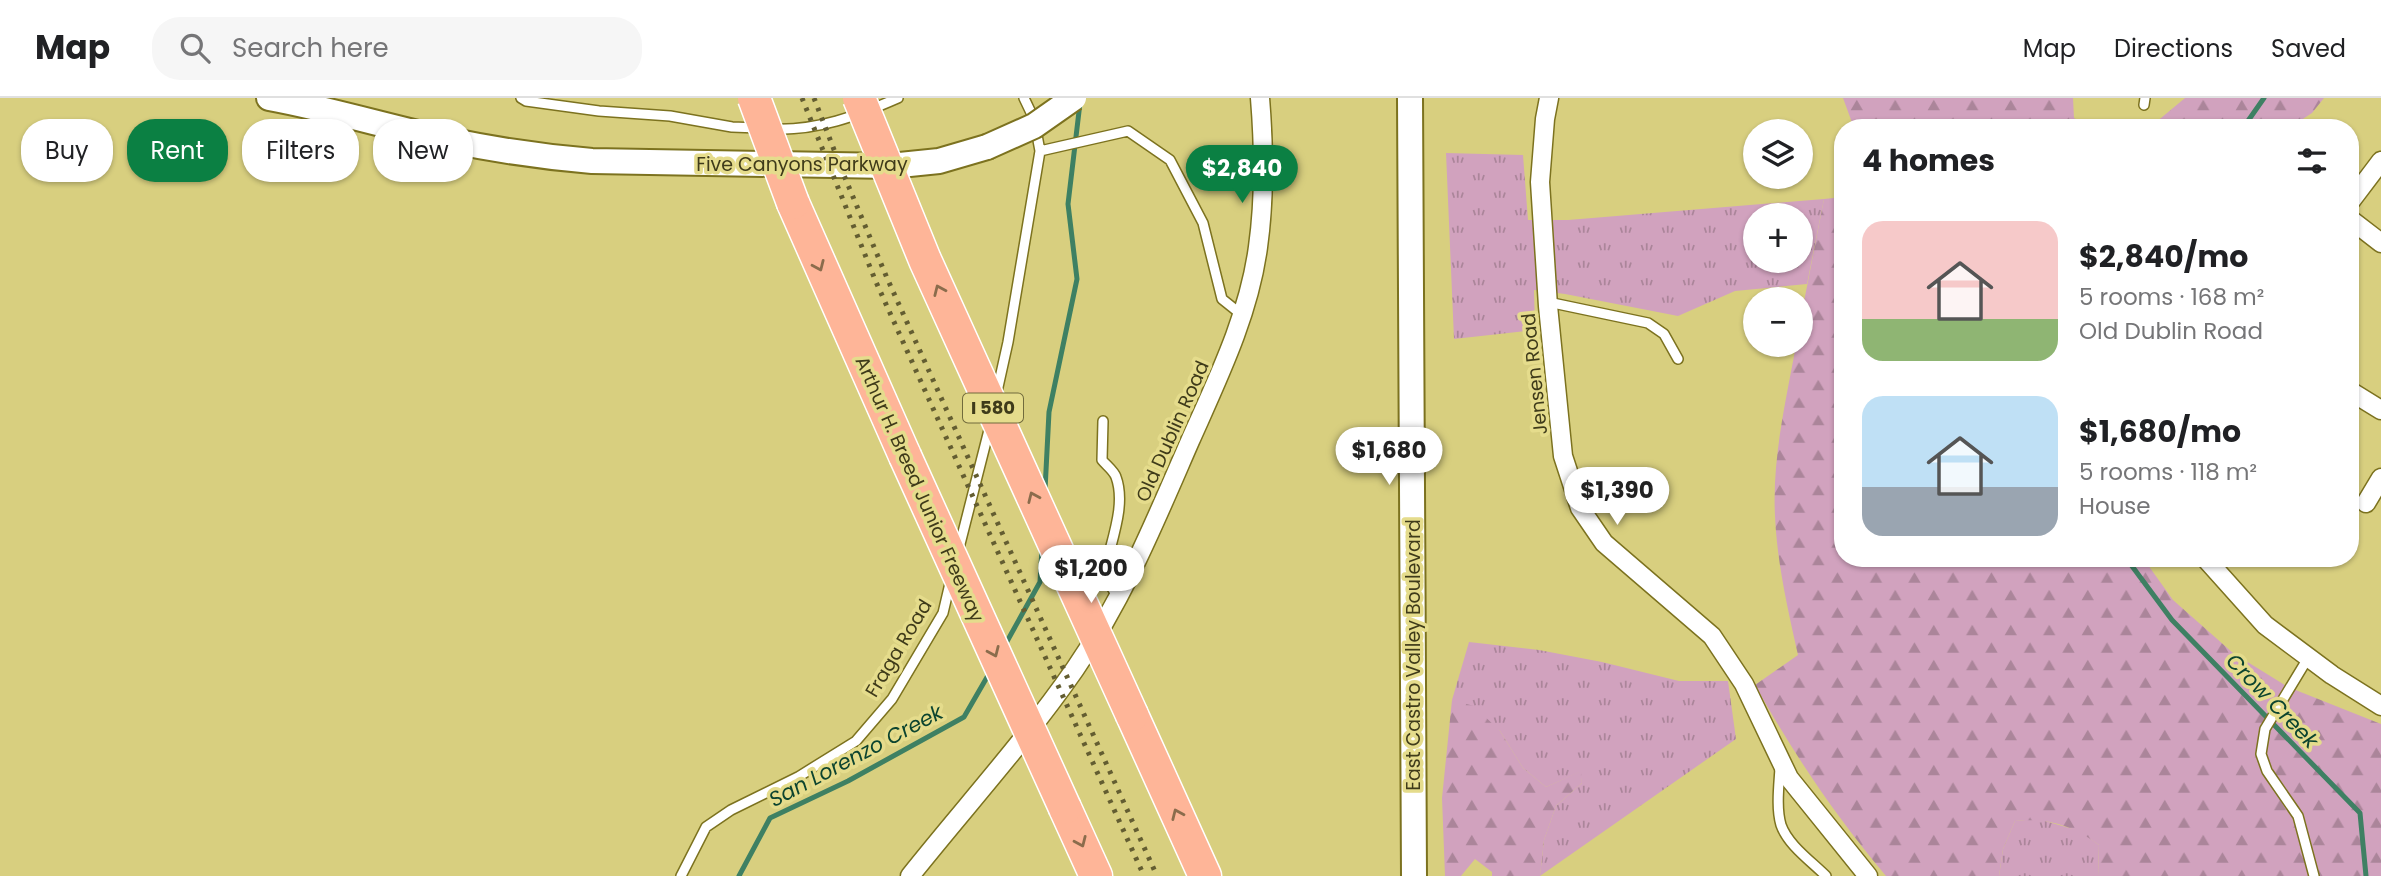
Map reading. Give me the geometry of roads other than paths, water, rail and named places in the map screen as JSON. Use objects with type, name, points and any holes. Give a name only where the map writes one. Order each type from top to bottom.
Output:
[{"type":"highway","name":"Arthur H. Breed Junior Freeway","points":[[754,98],[793,203],[1096,876]]},
{"type":"highway","name":"I 580","points":[[859,98],[925,260],[1205,876]]},
{"type":"main road","name":"Five Canyons Parkway","points":[[269,98],[492,149],[543,157],[592,161],[890,166],[939,161],[988,148],[1034,126],[1074,98]]},
{"type":"main road","name":"East Castro Valley Boulevard","points":[[1410,98],[1414,876]]},
{"type":"street","name":"Old Dublin Road","points":[[910,876],[1010,755],[1075,668],[1134,569],[1224,366],[1242,315],[1258,247],[1263,168],[1261,98]]},
{"type":"street","name":"Jensen Road","points":[[1549,98],[1540,182],[1548,302],[1563,456],[1580,508],[1604,542],[1712,636],[1744,684],[1789,778],[1868,876]]},
{"type":"street","points":[[2359,190],[2381,161]]},
{"type":"street","points":[[2359,226],[2381,243]]},
{"type":"street","points":[[2359,397],[2381,410]]},
{"type":"street","points":[[2366,503],[2381,478]]},
{"type":"street","points":[[2213,567],[2265,625],[2308,658],[2381,706]]},
{"type":"lane","points":[[521,98],[574,108],[670,116],[732,127],[788,129],[832,124],[898,98]]},
{"type":"lane","name":"Fraga Road","points":[[681,876],[706,827],[731,810],[798,777],[856,741],[892,699],[943,613],[984,455],[1005,355],[1040,151],[1034,119],[1024,98]]},
{"type":"lane","points":[[1040,151],[1128,131],[1170,160],[1203,223],[1223,299],[1242,315]]},
{"type":"lane","points":[[1548,302],[1648,323],[1664,334],[1678,359]]},
{"type":"lane","points":[[1103,421],[1102,460],[1116,475],[1119,513],[1108,550],[1104,576],[1118,597]]},
{"type":"lane","points":[[2308,658],[2265,729],[2261,754],[2267,771],[2298,816],[2314,876]]},
{"type":"lane","points":[[1780,759],[1779,799],[1782,825],[1798,849],[1826,876]]},
{"type":"waterway","name":"Crow Creek","points":[[2249,119],[2264,98]]},
{"type":"waterway","name":"San Lorenzo Creek","points":[[1045,490],[1049,412],[1077,279],[1068,204],[1080,103]]},
{"type":"waterway","name":"San Lorenzo Creek","points":[[1005,645],[1040,582],[1042,549]]},
{"type":"waterway","name":"Crow Creek","points":[[2133,567],[2172,620],[2360,813],[2366,876]]},
{"type":"waterway","name":"San Lorenzo Creek","points":[[739,876],[770,818],[848,781],[964,717],[990,672]]},
{"type":"railway","points":[[802,98],[876,282],[1144,876]]},
{"type":"railway","points":[[814,98],[887,278],[1157,876]]}]
